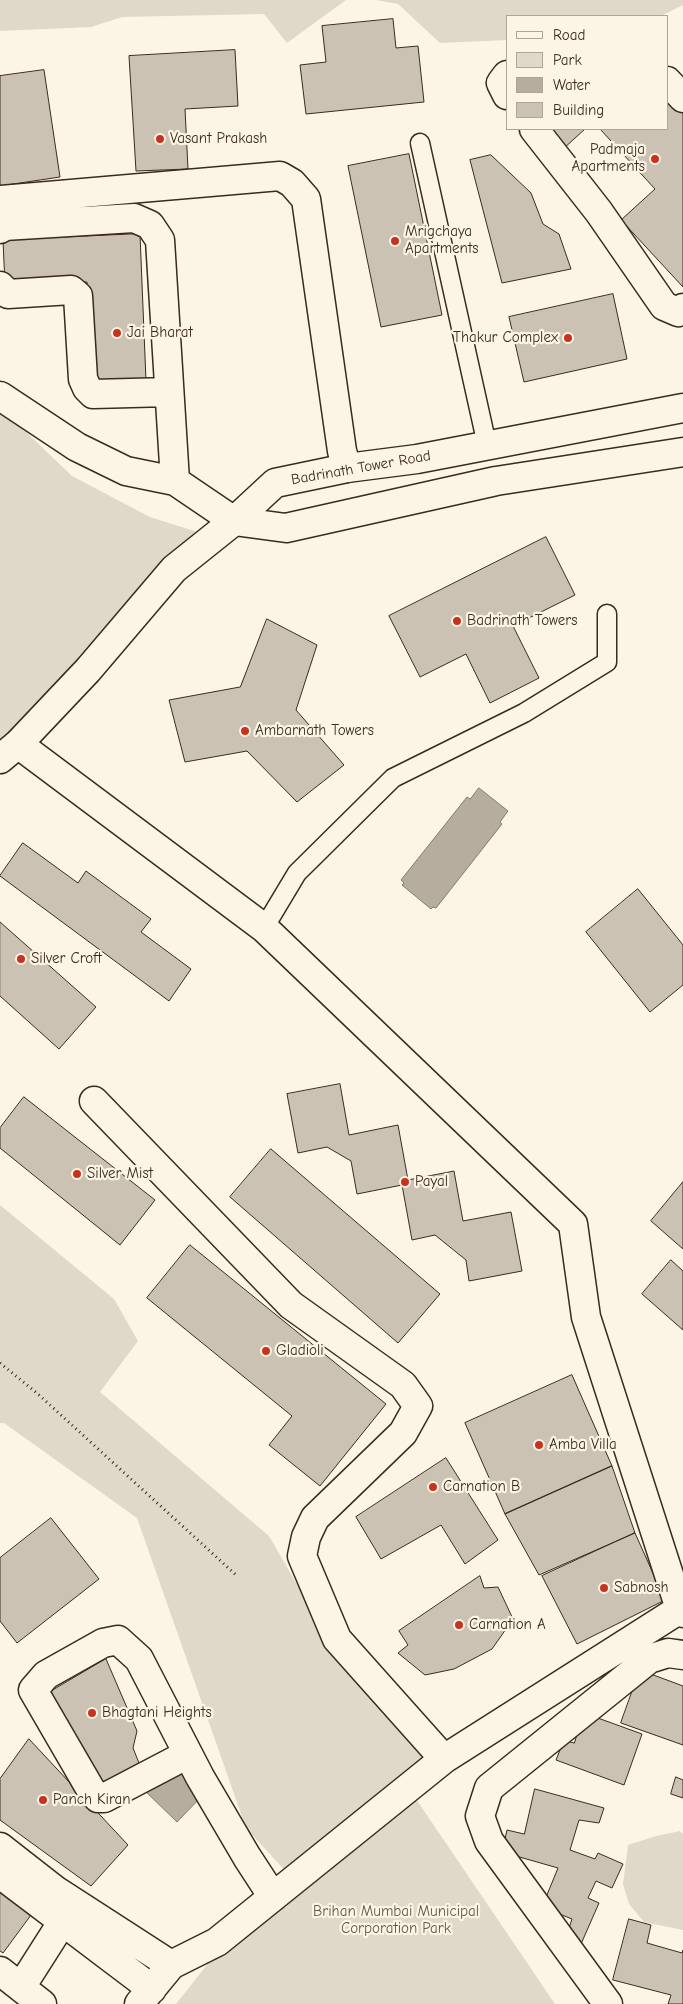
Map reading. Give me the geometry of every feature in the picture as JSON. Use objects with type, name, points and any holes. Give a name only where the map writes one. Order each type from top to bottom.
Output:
[{"type":"street","points":[[506,76],[501,83],[506,93]]},
{"type":"street","points":[[668,82],[683,98]]},
{"type":"street","points":[[535,130],[600,212],[664,306],[678,312],[683,308]]},
{"type":"street","points":[[0,200],[280,176],[292,183],[306,199],[342,451],[347,468]]},
{"type":"street","points":[[0,229],[4,226],[134,218],[150,225],[160,240],[175,480]]},
{"type":"street","points":[[0,286],[8,294],[71,290],[78,296],[83,379],[87,388],[93,394],[168,392]]},
{"type":"street","points":[[0,396],[76,447],[126,471],[175,480],[234,521],[286,528],[496,481],[683,452]]},
{"type":"street","name":"Badrinath Tower Road","points":[[9,752],[88,670],[174,569],[234,521],[275,483],[347,468],[417,459],[683,408]]},
{"type":"street","points":[[0,1874],[63,1921],[146,1996],[171,1965],[217,1942],[444,1759],[681,1611],[586,1317],[574,1224],[264,928],[9,752]]},
{"type":"street","points":[[94,1101],[291,1304],[403,1384],[418,1406],[403,1433],[315,1518],[306,1537],[302,1556],[337,1639],[444,1759]]},
{"type":"street","points":[[188,1754],[104,1798],[98,1798],[91,1790],[33,1690],[46,1676],[103,1643],[118,1640],[139,1660],[188,1754],[247,1857],[273,1897]]},
{"type":"street","points":[[608,2004],[489,1841],[480,1816],[489,1788],[649,1659],[668,1653],[683,1655]]},
{"type":"street","points":[[0,1847],[55,1890],[171,1965]]},
{"type":"street","points":[[42,2004],[10,1979],[63,1921]]},
{"type":"lane","points":[[420,144],[487,445]]},
{"type":"lane","points":[[264,928],[298,873],[393,778],[524,712],[607,662],[607,614]]},
{"type":"path","points":[[0,1363],[38,1394],[236,1575]]},
{"type":"green space","points":[[0,0],[346,0],[287,43],[264,14],[122,17],[91,27],[0,31]]},
{"type":"green space","points":[[376,0],[683,0],[683,5],[663,15],[506,15],[506,40],[440,43],[398,4]]},
{"type":"green space","points":[[0,407],[72,476],[150,517],[213,537],[0,759]]},
{"type":"green space","points":[[0,1205],[114,1299],[138,1341],[100,1392],[269,1536],[335,1650],[435,1759],[288,1874],[246,1828],[137,1518],[4,1423],[0,1423]]},
{"type":"green space","name":"Brihan Mumbai Municipal Corporation Park","points":[[416,1799],[555,2004],[176,2004],[221,1947]]},
{"type":"green space","points":[[680,1831],[683,1834],[683,1930],[644,1922],[629,1904],[623,1884],[628,1845]]},
{"type":"water","points":[[479,788],[508,811],[500,822],[502,824],[436,908],[433,907],[431,909],[402,885],[404,883],[401,880],[467,797],[470,799]]},
{"type":"water","points":[[183,1767],[201,1797],[177,1822],[142,1788]]},
{"type":"building","points":[[393,19],[396,48],[418,46],[424,102],[306,114],[300,65],[326,62],[322,26]]},
{"type":"building","name":"Vasant Prakash","points":[[235,50],[238,106],[185,109],[188,169],[136,171],[129,56]]},
{"type":"building","points":[[44,70],[60,177],[0,186],[0,76]]},
{"type":"building","name":"Padmaja Apartments","points":[[668,90],[683,107],[683,287],[621,220],[655,189],[601,130],[668,130]]},
{"type":"building","name":"Padmaja Apartments","points":[[544,130],[584,130],[562,150]]},
{"type":"building","name":"Mrigchaya Apartments","points":[[409,154],[442,315],[381,327],[348,166]]},
{"type":"building","points":[[491,155],[531,193],[543,224],[559,234],[571,269],[502,283],[470,160]]},
{"type":"building","name":"Jai Bharat","points":[[140,234],[146,381],[92,384],[87,282],[5,285],[3,240]]},
{"type":"building","name":"Thakur Complex","points":[[613,294],[627,359],[524,382],[509,317]]},
{"type":"building","name":"Badrinath Towers","points":[[546,537],[575,595],[513,626],[539,678],[490,703],[466,654],[420,677],[389,616]]},
{"type":"building","name":"Ambarnath Towers","points":[[267,619],[317,645],[296,710],[344,765],[297,802],[247,751],[185,762],[169,700],[240,687]]},
{"type":"building","points":[[23,843],[78,883],[86,871],[151,919],[141,932],[191,969],[169,1001],[0,876]]},
{"type":"building","points":[[638,889],[683,945],[683,985],[650,1012],[586,932]]},
{"type":"building","name":"Silver Croft","points":[[0,922],[96,1007],[59,1049],[0,996]]},
{"type":"building","name":"Payal","points":[[340,1084],[349,1135],[398,1125],[408,1180],[454,1171],[463,1221],[511,1212],[522,1271],[469,1281],[466,1260],[435,1235],[412,1240],[402,1185],[357,1194],[351,1161],[327,1147],[298,1153],[287,1094]]},
{"type":"building","name":"Silver Mist","points":[[24,1097],[155,1200],[120,1245],[0,1148],[0,1128]]},
{"type":"building","points":[[271,1149],[440,1294],[398,1343],[230,1197]]},
{"type":"building","points":[[683,1182],[683,1249],[651,1221]]},
{"type":"building","name":"Gladioli","points":[[190,1245],[386,1404],[320,1486],[269,1445],[292,1416],[147,1298]]},
{"type":"building","points":[[671,1260],[683,1271],[683,1330],[642,1294]]},
{"type":"building","name":"Amba Villa","points":[[572,1375],[612,1466],[505,1514],[465,1423]]},
{"type":"building","name":"Carnation B","points":[[446,1458],[498,1540],[465,1564],[441,1525],[381,1559],[356,1517]]},
{"type":"building","points":[[612,1466],[635,1533],[539,1575],[505,1514]]},
{"type":"building","points":[[51,1518],[99,1579],[17,1643],[0,1621],[0,1558]]},
{"type":"building","name":"Sabnosh","points":[[635,1533],[665,1600],[577,1644],[542,1576]]},
{"type":"building","name":"Carnation A","points":[[480,1576],[484,1588],[498,1587],[513,1619],[492,1649],[454,1669],[425,1675],[398,1653],[408,1645],[399,1631]]},
{"type":"building","name":"Bhagtani Heights","points":[[106,1659],[137,1731],[133,1748],[143,1773],[98,1794],[45,1695]]},
{"type":"building","points":[[640,1670],[683,1686],[683,1745],[621,1723]]},
{"type":"building","points":[[584,1713],[642,1734],[624,1785],[556,1760],[564,1740],[574,1743]]},
{"type":"building","name":"Panch Kiran","points":[[29,1739],[128,1845],[91,1886],[0,1820],[0,1779]]},
{"type":"building","points":[[676,1777],[683,1780],[683,1798],[671,1794]]},
{"type":"building","points":[[535,1789],[604,1808],[599,1823],[579,1820],[570,1850],[595,1859],[598,1853],[623,1864],[612,1888],[596,1881],[588,1898],[599,1903],[581,1944],[566,1937],[572,1919],[542,1907],[558,1868],[502,1852],[507,1830],[524,1834]]},
{"type":"building","points":[[0,1892],[31,1915],[3,1953],[0,1951]]},
{"type":"building","points":[[629,1919],[651,1925],[647,1943],[682,1953],[683,1950],[683,2004],[668,2004],[671,1995],[613,1980]]},
{"type":"place","name":"Vasant Prakash","points":[[160,139]]},
{"type":"place","name":"Padmaja Apartments","points":[[655,159]]},
{"type":"place","name":"Mrigchaya Apartments","points":[[395,241]]},
{"type":"place","name":"Jai Bharat","points":[[117,333]]},
{"type":"place","name":"Thakur Complex","points":[[568,338]]},
{"type":"place","name":"Badrinath Towers","points":[[457,621]]},
{"type":"place","name":"Ambarnath Towers","points":[[245,731]]},
{"type":"place","name":"Silver Croft","points":[[21,959]]},
{"type":"place","name":"Silver Mist","points":[[77,1174]]},
{"type":"place","name":"Payal","points":[[405,1182]]},
{"type":"place","name":"Gladioli","points":[[266,1351]]},
{"type":"place","name":"Amba Villa","points":[[539,1445]]},
{"type":"place","name":"Carnation B","points":[[433,1487]]},
{"type":"place","name":"Sabnosh","points":[[604,1588]]},
{"type":"place","name":"Carnation A","points":[[459,1625]]},
{"type":"place","name":"Bhagtani Heights","points":[[92,1713]]},
{"type":"place","name":"Panch Kiran","points":[[43,1800]]}]
